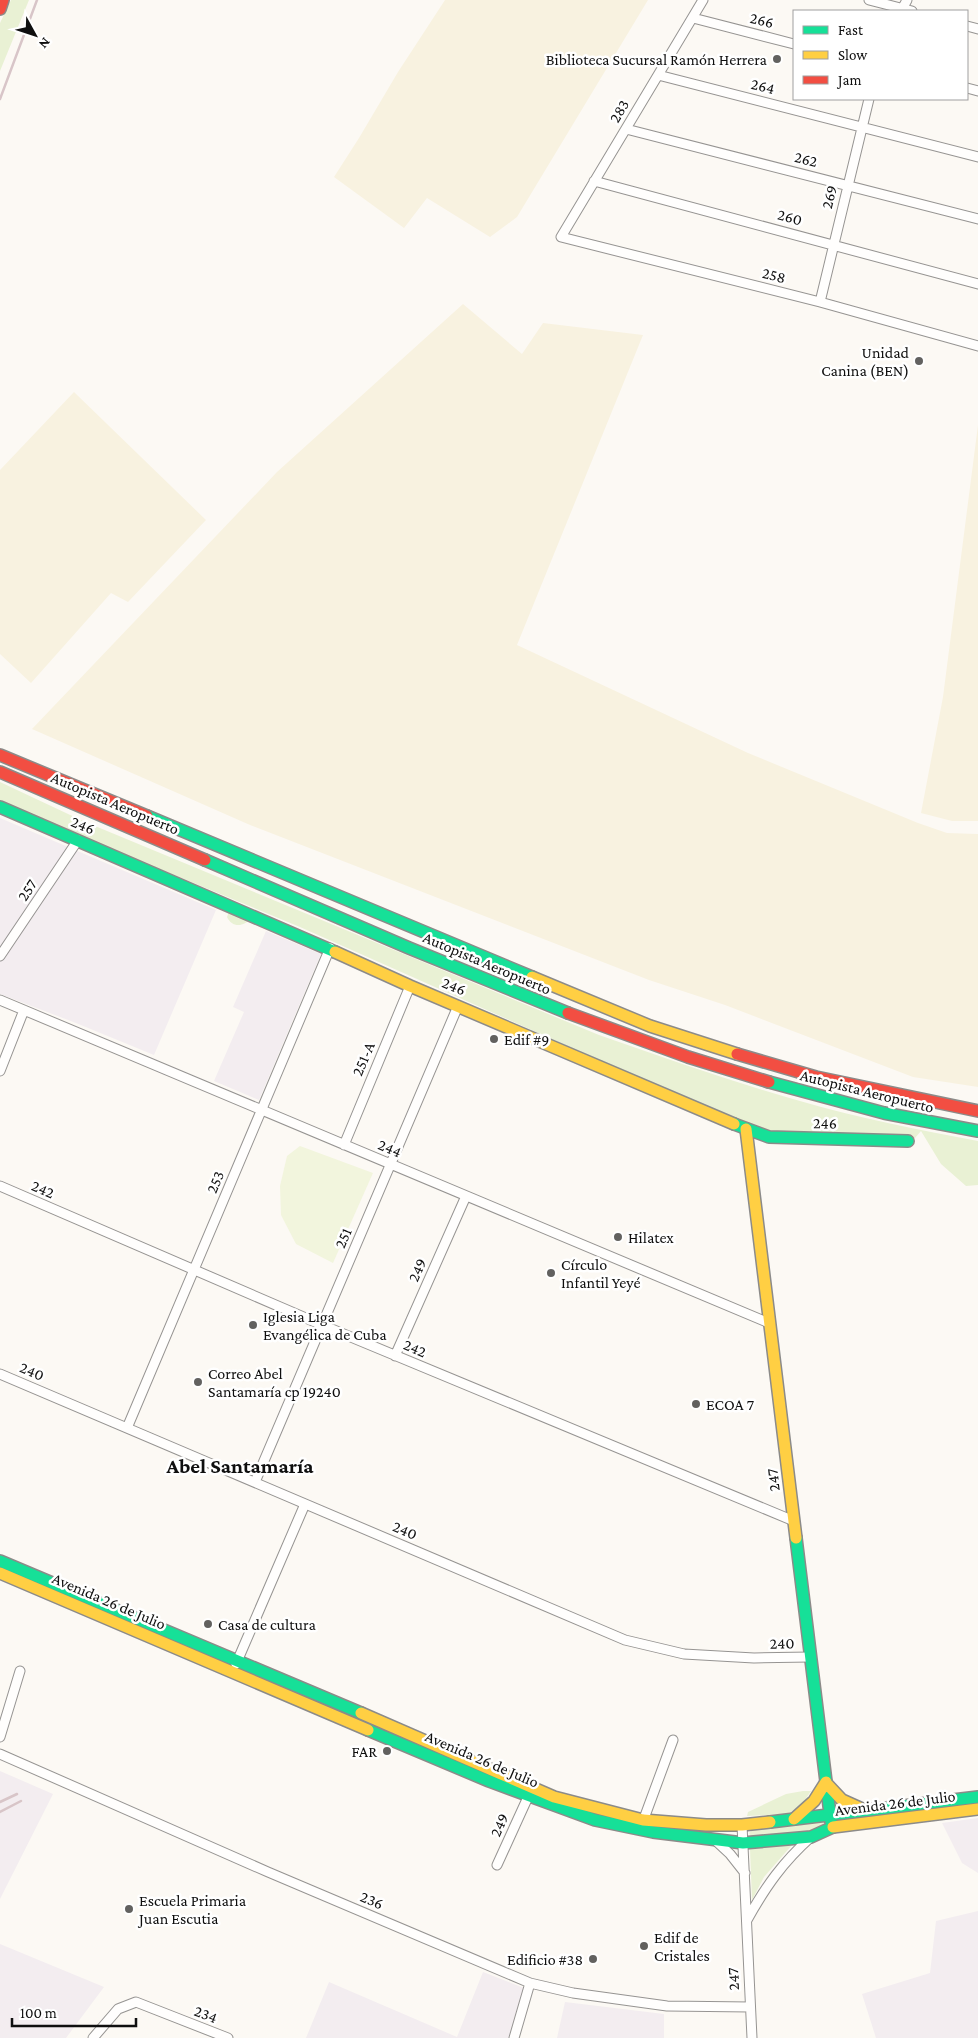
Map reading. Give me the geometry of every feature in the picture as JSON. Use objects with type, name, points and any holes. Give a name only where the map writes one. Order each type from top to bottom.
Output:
[{"type":"main road","points":[[0,9],[3,0]]},
{"type":"main road","name":"Autopista Aeropuerto","points":[[0,755],[650,1026],[733,1054],[816,1077],[978,1111]]},
{"type":"main road","name":"Autopista Aeropuerto","points":[[0,772],[55,794],[430,957],[636,1040],[727,1071],[810,1094],[875,1111],[978,1131]]},
{"type":"main road","name":"246","points":[[0,807],[330,948],[410,986],[746,1129],[770,1137],[908,1141]]},
{"type":"main road","name":"247","points":[[746,1129],[831,1827]]},
{"type":"main road","name":"Avenida 26 de Julio","points":[[0,1561],[55,1590],[554,1797],[642,1824],[715,1841],[743,1843],[811,1837],[831,1827],[978,1809]]},
{"type":"main road","name":"Avenida 26 de Julio","points":[[0,1573],[55,1590]]},
{"type":"main road","name":"Avenida 26 de Julio","points":[[235,1666],[528,1797],[595,1820],[642,1824],[742,1825],[978,1797]]},
{"type":"main road","points":[[793,1820],[814,1801],[826,1782],[836,1798],[848,1805],[864,1810]]},
{"type":"street","name":"283","points":[[561,237],[703,0]]},
{"type":"street","points":[[869,0],[902,10],[907,0]]},
{"type":"street","name":"266","points":[[693,18],[793,44]]},
{"type":"street","name":"264","points":[[658,75],[978,156]]},
{"type":"street","name":"269","points":[[820,302],[869,100]]},
{"type":"street","name":"262","points":[[626,128],[978,219]]},
{"type":"street","name":"260","points":[[594,181],[978,284]]},
{"type":"street","name":"258","points":[[561,237],[820,302],[978,346]]},
{"type":"street","name":"257","points":[[0,956],[78,840]]},
{"type":"street","name":"253","points":[[127,1428],[330,948]]},
{"type":"street","name":"251-A","points":[[344,1145],[410,986]]},
{"type":"street","name":"244","points":[[0,1000],[769,1323]]},
{"type":"street","name":"251","points":[[255,1482],[458,1006]]},
{"type":"street","points":[[0,1071],[24,1010]]},
{"type":"street","name":"242","points":[[0,1186],[395,1356],[794,1521]]},
{"type":"street","name":"249","points":[[395,1356],[466,1196]]},
{"type":"street","name":"240","points":[[0,1374],[625,1640],[684,1654],[754,1658],[810,1657]]},
{"type":"street","points":[[235,1666],[305,1504]]},
{"type":"street","points":[[0,1737],[20,1672]]},
{"type":"street","points":[[642,1824],[673,1740]]},
{"type":"street","name":"236","points":[[0,1754],[268,1872],[530,1982],[573,1993],[667,2006],[750,2007]]},
{"type":"street","name":"249","points":[[497,1865],[528,1797]]},
{"type":"street","name":"247","points":[[742,1825],[752,2038]]},
{"type":"street","points":[[747,1920],[764,1889],[777,1872],[790,1856],[811,1837]]},
{"type":"street","points":[[715,1841],[730,1854],[745,1873]]},
{"type":"street","points":[[514,2038],[530,1982]]},
{"type":"street","name":"234","points":[[93,2038],[118,2009],[136,2002],[228,2038]]},
{"type":"shaded area","points":[[445,0],[648,0],[517,217],[490,237],[427,198],[404,228],[334,177],[398,72]]},
{"type":"shaded area","points":[[463,304],[522,354],[543,323],[643,335],[517,645],[748,753],[918,823],[947,833],[978,834],[978,1087],[913,1077],[725,1005],[649,980],[250,825],[32,729],[277,472]]},
{"type":"shaded area","points":[[74,392],[206,520],[128,602],[111,593],[31,683],[0,654],[0,470]]},
{"type":"shaded area","points":[[978,425],[978,821],[952,821],[921,813],[943,697]]},
{"type":"shaded area","points":[[0,818],[216,910],[154,1055],[0,994]]},
{"type":"shaded area","points":[[266,931],[321,954],[259,1100],[214,1081],[244,1012],[233,1007]]},
{"type":"shaded area","points":[[0,1771],[53,1794],[0,1899]]},
{"type":"shaded area","points":[[978,1818],[978,1873],[962,1863],[942,1823]]},
{"type":"shaded area","points":[[978,1911],[978,2038],[876,2038],[862,1994],[930,1973],[936,1921]]},
{"type":"shaded area","points":[[0,1944],[104,1987],[66,2038],[0,2038]]},
{"type":"shaded area","points":[[483,1972],[524,1988],[510,2038],[306,2038],[329,1982],[457,2037]]},
{"type":"shaded area","points":[[565,2002],[664,2014],[664,2038],[557,2038]]},
{"type":"green space","points":[[11,0],[29,0],[0,71],[0,23]]},
{"type":"green space","points":[[0,782],[83,821],[599,1035],[724,1078],[800,1101],[844,1113],[978,1141],[978,1185],[966,1186],[941,1164],[921,1131],[915,1138],[774,1132],[752,1126],[300,927],[0,803]]},
{"type":"green space","points":[[230,909],[251,918],[242,925],[235,925],[227,917]]},
{"type":"green space","points":[[300,1146],[373,1173],[333,1263],[296,1244],[281,1215],[280,1186],[287,1156]]},
{"type":"green space","points":[[811,1791],[803,1803],[788,1814],[747,1816],[748,1812],[786,1794]]},
{"type":"green space","points":[[823,1822],[824,1827],[814,1831],[752,1838],[749,1833],[754,1828]]},
{"type":"green space","points":[[792,1845],[764,1877],[752,1900],[750,1849]]},
{"type":"railway","points":[[0,99],[37,0]]},
{"type":"railway","points":[[0,1802],[17,1794]]},
{"type":"railway","points":[[0,1812],[21,1801]]},
{"type":"traffic: fast","points":[[0,807],[335,952]]},
{"type":"traffic: fast","points":[[147,816],[532,977]]},
{"type":"traffic: fast","points":[[205,860],[409,948],[568,1013]]},
{"type":"traffic: fast","points":[[769,1082],[884,1113],[978,1131]]},
{"type":"traffic: fast","points":[[734,1124],[769,1137],[908,1141]]},
{"type":"traffic: fast","points":[[796,1538],[831,1822]]},
{"type":"traffic: fast","points":[[0,1561],[361,1713]]},
{"type":"traffic: fast","points":[[368,1730],[489,1781],[595,1820],[653,1832],[743,1843],[811,1837],[833,1827]]},
{"type":"traffic: fast","points":[[770,1822],[978,1797]]},
{"type":"traffic: slow","points":[[335,952],[410,986],[734,1124]]},
{"type":"traffic: slow","points":[[532,977],[650,1026],[737,1054]]},
{"type":"traffic: slow","points":[[746,1129],[796,1538]]},
{"type":"traffic: slow","points":[[0,1573],[368,1730]]},
{"type":"traffic: slow","points":[[361,1713],[554,1797],[643,1820],[706,1825],[742,1825],[770,1822]]},
{"type":"traffic: slow","points":[[794,1819],[814,1801],[826,1782]]},
{"type":"traffic: slow","points":[[827,1784],[842,1800],[862,1809]]},
{"type":"traffic: slow","points":[[833,1827],[978,1809]]},
{"type":"traffic: jam","points":[[0,9],[3,0]]},
{"type":"traffic: jam","points":[[0,755],[147,816]]},
{"type":"traffic: jam","points":[[0,772],[205,860]]},
{"type":"traffic: jam","points":[[568,1013],[688,1057],[769,1082]]},
{"type":"traffic: jam","points":[[737,1054],[816,1077],[978,1111]]},
{"type":"place","name":"Biblioteca Sucursal Ramón Herrera","points":[[777,59]]},
{"type":"place","name":"Unidad Canina (BEN)","points":[[919,361]]},
{"type":"place","name":"Edif #9","points":[[494,1039]]},
{"type":"place","name":"Hilatex","points":[[618,1237]]},
{"type":"place","name":"Círculo Infantil Yeyé","points":[[551,1273]]},
{"type":"place","name":"Iglesia Liga Evangélica de Cuba","points":[[253,1325]]},
{"type":"place","name":"Correo Abel Santamaría cp 19240","points":[[198,1382]]},
{"type":"place","name":"ECOA 7","points":[[696,1404]]},
{"type":"place","name":"Casa de cultura","points":[[208,1624]]},
{"type":"place","name":"FAR","points":[[387,1751]]},
{"type":"place","name":"Escuela Primaria Juan Escutia","points":[[129,1909]]},
{"type":"place","name":"Edif de Cristales","points":[[644,1946]]},
{"type":"place","name":"Edificio #38","points":[[593,1959]]},
{"type":"district","name":"Abel Santamaría","points":[[240,1466]]}]
